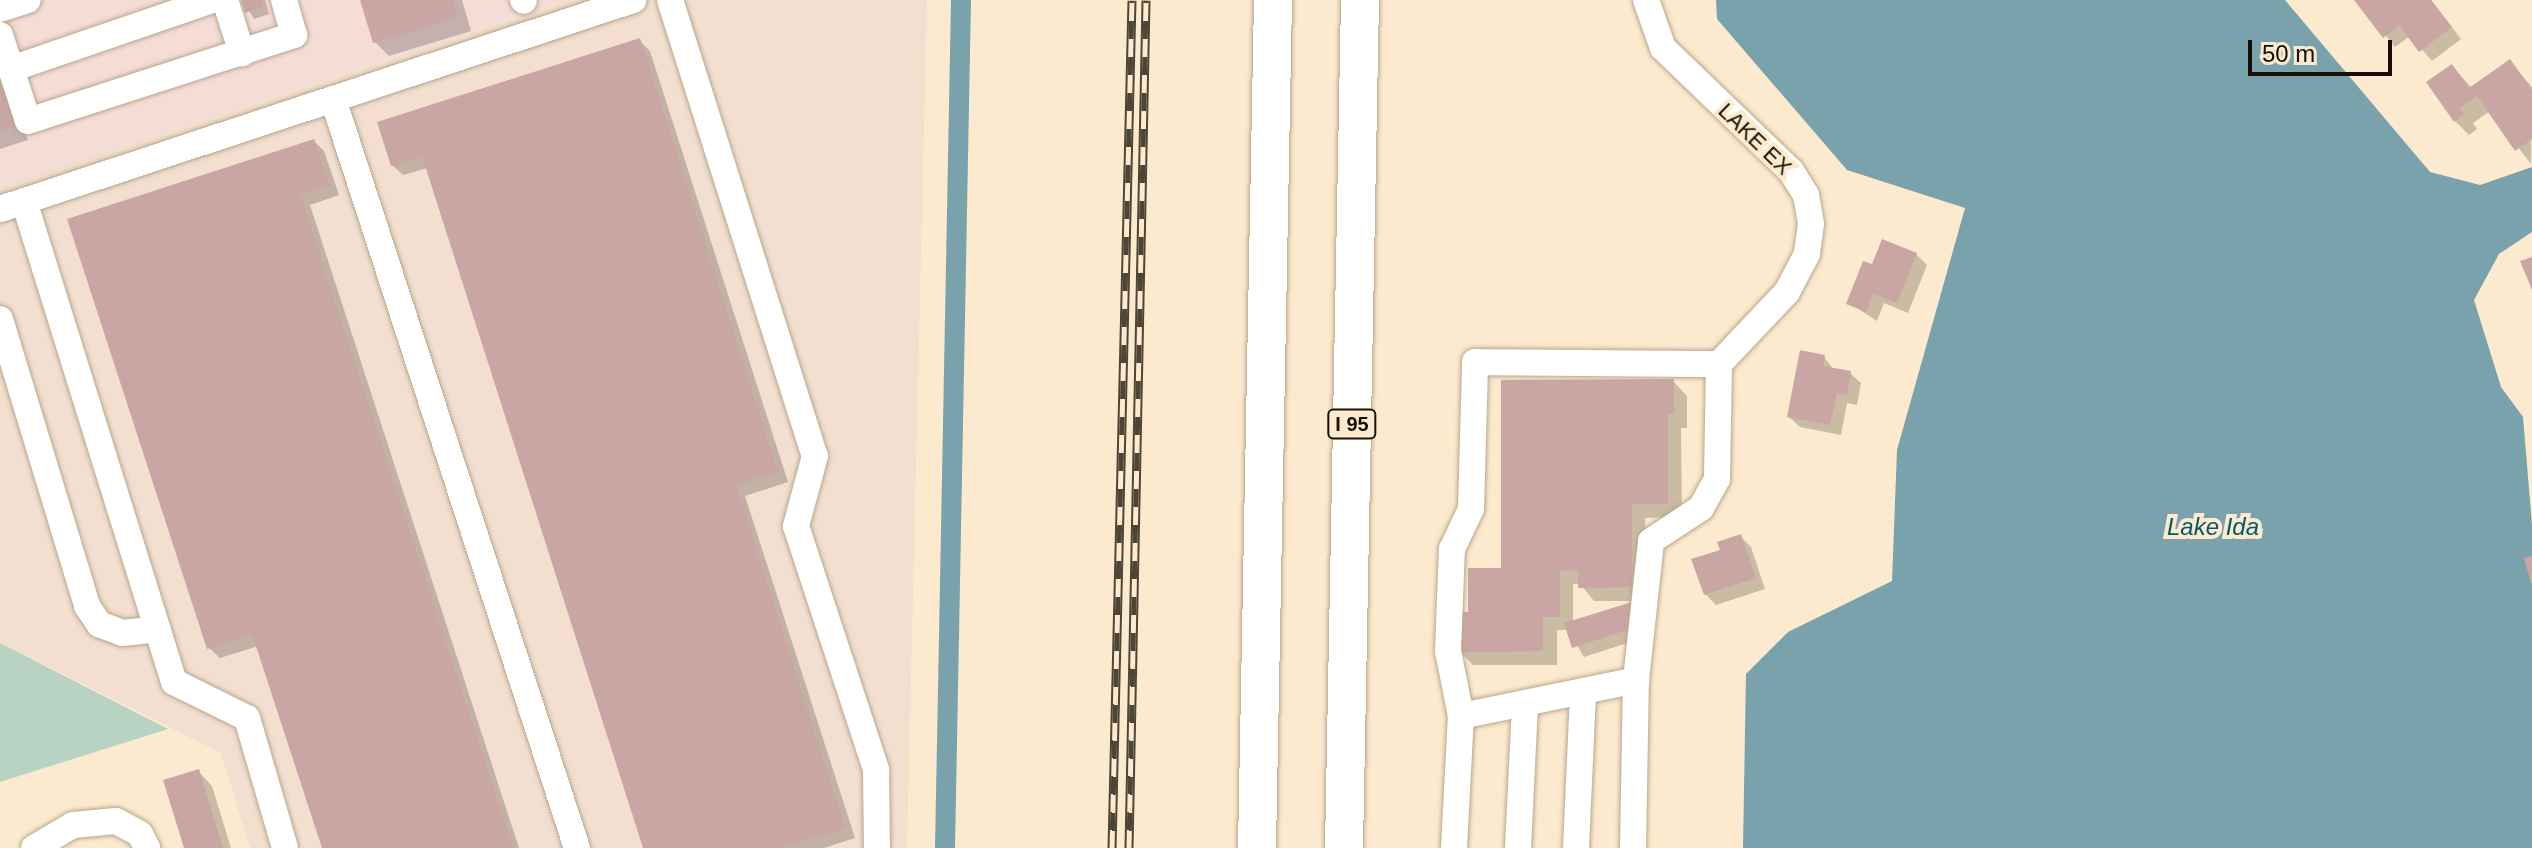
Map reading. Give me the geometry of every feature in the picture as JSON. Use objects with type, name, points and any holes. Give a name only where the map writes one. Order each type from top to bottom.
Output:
[{"type":"highway","points":[[1257,848],[1273,0]]},
{"type":"highway","name":"I 95","points":[[1344,848],[1360,0]]},
{"type":"street","points":[[0,9],[28,0]]},
{"type":"street","points":[[11,69],[213,0]]},
{"type":"street","points":[[225,0],[242,53]]},
{"type":"street","points":[[0,35],[28,121],[294,35],[284,0]]},
{"type":"street","points":[[285,848],[247,718],[174,682],[12,205],[633,0]]},
{"type":"street","points":[[670,0],[815,456],[796,526],[876,770],[877,848]]},
{"type":"street","name":"LAKE EX","points":[[1646,0],[1663,48],[1791,171],[1806,195],[1811,224],[1807,254],[1787,292],[1719,364]]},
{"type":"street","points":[[333,99],[577,848]]},
{"type":"street","points":[[0,319],[87,606],[99,624],[122,633],[158,629]]},
{"type":"street","points":[[1454,848],[1461,716],[1448,651],[1452,549],[1471,509],[1475,362],[1719,364],[1717,479],[1701,508],[1651,541],[1636,680],[1633,848]]},
{"type":"street","points":[[1461,716],[1636,680]]},
{"type":"street","points":[[1576,848],[1583,691]]},
{"type":"street","points":[[1518,848],[1525,703]]},
{"type":"street","points":[[34,848],[73,825],[116,821],[140,834],[147,848]]},
{"type":"shaded area","points":[[0,0],[560,0],[0,186]]},
{"type":"shaded area","points":[[560,0],[927,0],[907,848],[250,848],[221,753],[0,643],[0,186]]},
{"type":"green space","points":[[0,643],[168,729],[0,782]]},
{"type":"water","name":"Lake Ida","points":[[1716,0],[2285,0],[2430,172],[2480,185],[2532,167],[2532,232],[2499,254],[2474,300],[2501,387],[2523,417],[2532,525],[2532,848],[1743,848],[1746,674],[1788,632],[1892,581],[1897,450],[1965,208],[1847,170],[1717,19]]},
{"type":"building","points":[[241,0],[261,0],[263,7],[245,13]]},
{"type":"building","points":[[360,0],[453,0],[458,17],[373,43]]},
{"type":"building","points":[[2354,0],[2431,0],[2452,27],[2419,52],[2399,25],[2383,38]]},
{"type":"building","points":[[640,38],[778,472],[736,485],[845,828],[782,848],[643,848],[422,156],[391,166],[377,122]]},
{"type":"building","points":[[2510,59],[2532,90],[2532,139],[2515,151],[2477,96],[2460,108],[2464,114],[2454,122],[2426,82],[2452,64],[2469,88]]},
{"type":"building","points":[[0,82],[15,126],[0,131]]},
{"type":"building","points":[[314,139],[329,185],[300,194],[513,848],[322,848],[252,634],[207,649],[67,219]]},
{"type":"building","points":[[1882,239],[1917,253],[1897,303],[1873,294],[1866,312],[1846,304],[1863,261],[1872,264]]},
{"type":"building","points":[[2532,257],[2532,290],[2520,261]]},
{"type":"building","points":[[1800,350],[1825,355],[1823,366],[1851,371],[1847,395],[1837,393],[1830,425],[1787,417]]},
{"type":"building","points":[[1674,379],[1674,414],[1668,414],[1668,504],[1632,504],[1632,587],[1578,588],[1578,570],[1560,571],[1560,617],[1543,617],[1543,651],[1457,652],[1457,612],[1468,612],[1468,568],[1501,568],[1501,380]]},
{"type":"building","points":[[1741,534],[1756,578],[1704,595],[1691,559],[1720,550],[1717,542]]},
{"type":"building","points":[[2532,556],[2532,583],[2531,583],[2524,558]]},
{"type":"building","points":[[1632,602],[1639,626],[1572,648],[1564,623]]},
{"type":"building","points":[[199,769],[223,848],[184,848],[163,780]]},
{"type":"waterway","points":[[945,848],[961,0]]},
{"type":"railway","points":[[1112,848],[1132,0]]},
{"type":"railway","points":[[1129,848],[1146,0]]}]
